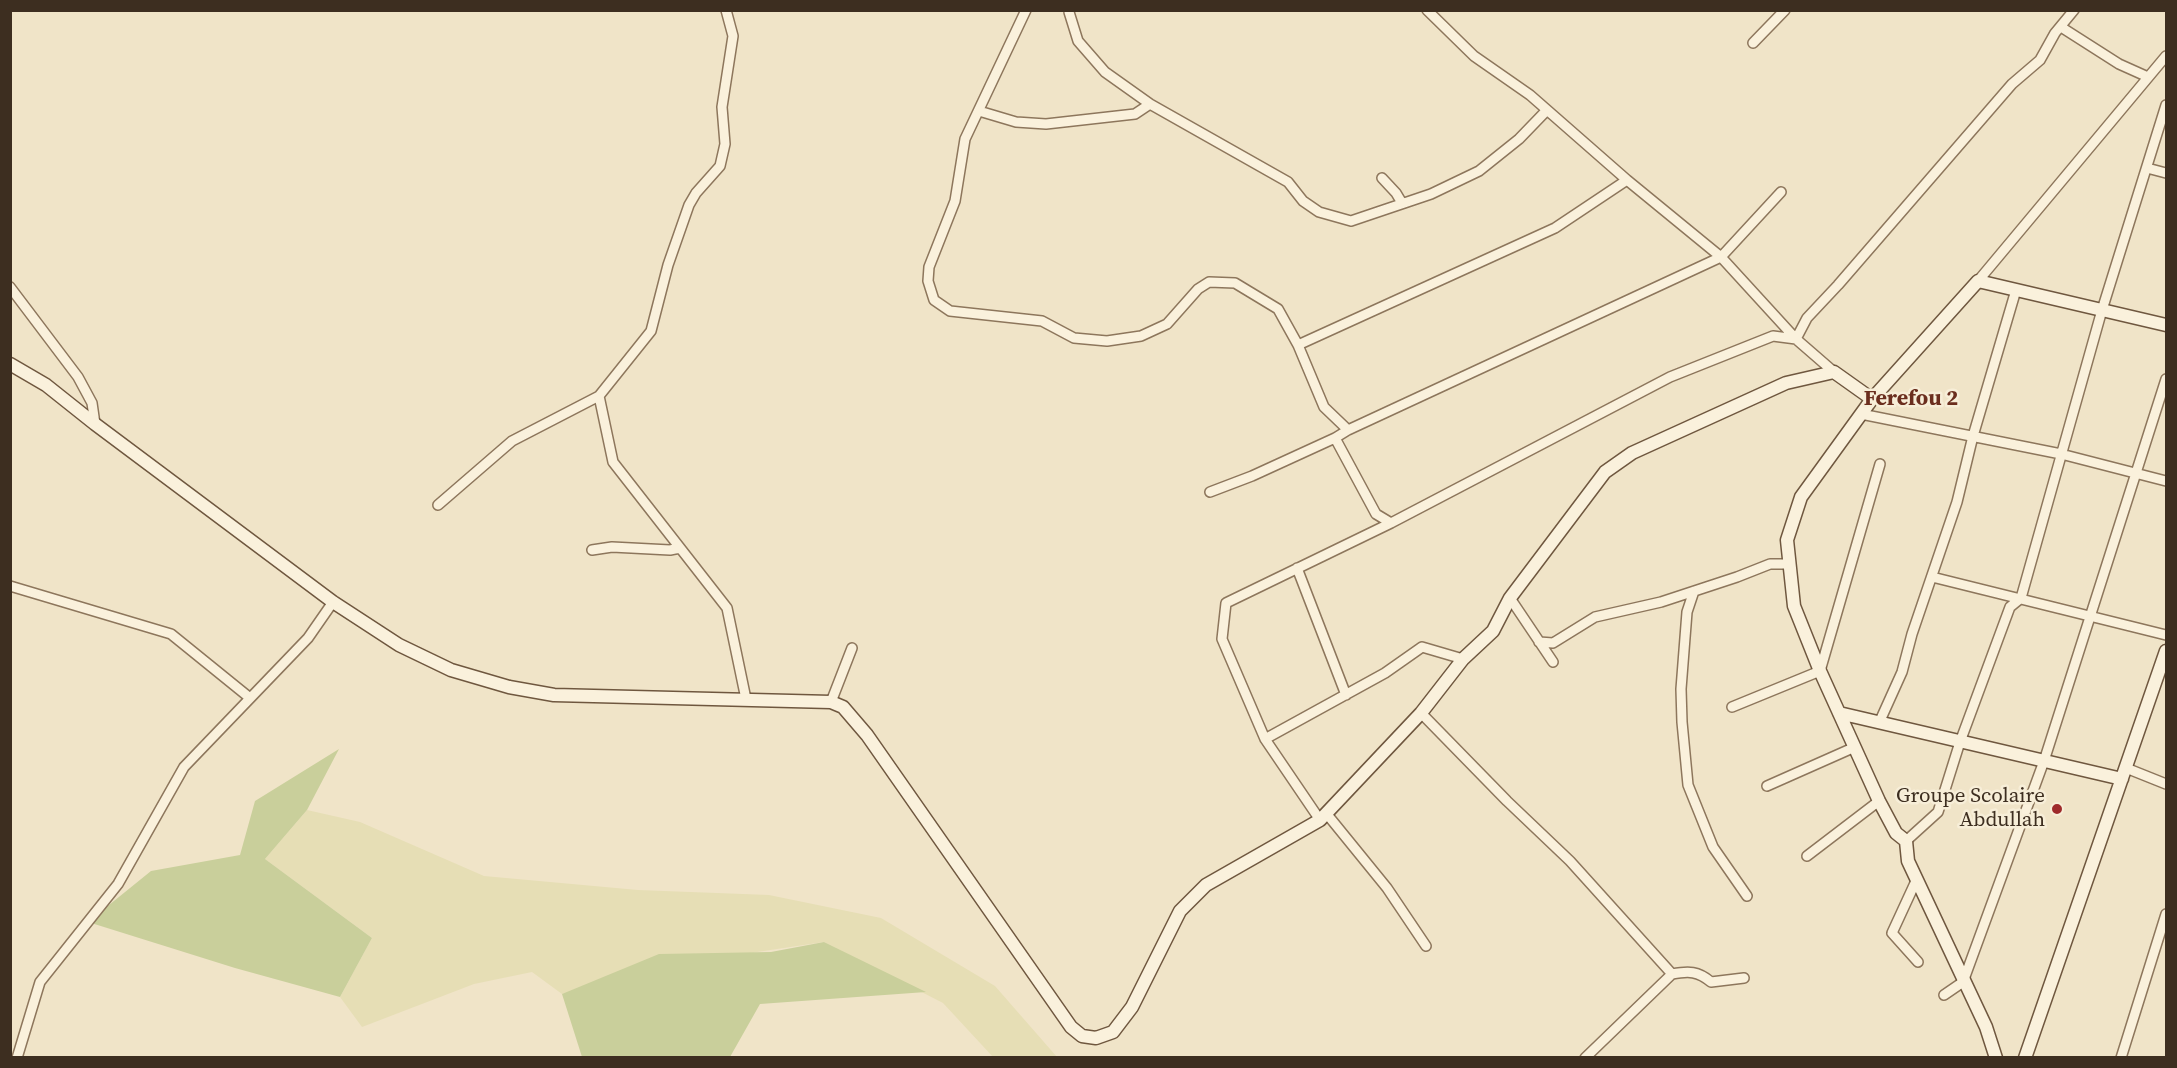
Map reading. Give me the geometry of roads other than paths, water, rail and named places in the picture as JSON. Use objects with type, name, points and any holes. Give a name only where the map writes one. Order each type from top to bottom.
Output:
[{"type":"street","points":[[438,505],[512,441],[599,396],[651,331],[668,265],[689,206],[696,193],[720,166],[725,144],[722,107],[732,36],[726,10]]},
{"type":"street","points":[[1026,10],[965,139],[956,201],[929,267],[928,280],[934,300],[950,311],[1042,321],[1074,338],[1107,341],[1141,336],[1167,324],[1198,289],[1209,282],[1235,283],[1278,309],[1298,345],[1324,407],[1348,430]]},
{"type":"street","points":[[1427,10],[1474,56],[1530,95],[1627,180],[1721,257],[1796,339],[1834,372],[1872,399]]},
{"type":"street","points":[[1753,43],[1785,10]]},
{"type":"street","points":[[1796,339],[1807,318],[2012,84],[2040,60],[2074,10]]},
{"type":"street","points":[[1069,12],[1078,41],[1105,72],[1150,104],[1288,182],[1303,201],[1319,212],[1352,221],[1431,194],[1479,171],[1519,139],[1547,110]]},
{"type":"street","points":[[2061,27],[2119,64],[2148,77]]},
{"type":"street","points":[[1996,1058],[1986,1028],[1916,881],[1908,861],[1906,841],[1896,833],[1880,801],[1820,670],[1794,606],[1786,540],[1801,497],[1872,399],[1978,281],[2166,56]]},
{"type":"street","points":[[979,111],[1016,122],[1046,124],[1135,114],[1150,104]]},
{"type":"street","points":[[1906,841],[1938,812],[1960,741],[2010,608],[2021,598],[2102,310],[2166,105]]},
{"type":"street","points":[[2147,168],[2166,174]]},
{"type":"street","points":[[1382,178],[1402,203]]},
{"type":"street","points":[[1298,345],[1555,228],[1627,180]]},
{"type":"street","points":[[1210,492],[1252,476],[1335,438],[1721,257],[1781,192]]},
{"type":"street","points":[[1978,281],[2166,325]]},
{"type":"street","points":[[10,287],[78,377],[92,403],[95,424]]},
{"type":"street","points":[[1879,723],[1902,672],[1912,634],[1957,502],[1973,436],[2016,290]]},
{"type":"street","points":[[1426,946],[1387,888],[1323,817],[1265,739],[1222,639],[1226,603],[1391,523],[1670,377],[1773,336],[1796,339]]},
{"type":"street","points":[[10,364],[46,385],[333,602],[399,645],[451,670],[508,687],[554,694],[831,702],[843,707],[867,735],[1071,1027],[1082,1036],[1096,1038],[1113,1032],[1132,1007],[1180,911],[1206,885],[1323,817],[1421,713],[1463,659],[1493,631],[1510,598],[1605,472],[1632,453],[1786,383],[1834,372]]},
{"type":"street","points":[[1944,995],[1963,982],[2044,761],[2166,379]]},
{"type":"street","points":[[599,396],[613,462],[727,608],[746,699]]},
{"type":"street","points":[[1861,414],[2061,454],[2166,482]]},
{"type":"street","points":[[1335,438],[1376,514],[1391,523]]},
{"type":"street","points":[[1820,670],[1880,464]]},
{"type":"street","points":[[592,550],[612,547],[670,550],[680,548]]},
{"type":"street","points":[[1539,642],[1553,643],[1595,617],[1661,602],[1770,564],[1789,564]]},
{"type":"street","points":[[1297,568],[1346,695]]},
{"type":"street","points":[[1932,577],[2166,635]]},
{"type":"street","points":[[10,586],[171,634],[250,698]]},
{"type":"street","points":[[1694,591],[1687,612],[1681,689],[1688,785],[1713,848],[1746,896]]},
{"type":"street","points":[[1510,598],[1553,662]]},
{"type":"street","points":[[17,1058],[40,982],[118,884],[184,767],[308,638],[333,602]]},
{"type":"street","points":[[831,702],[852,648]]},
{"type":"street","points":[[1265,739],[1385,674],[1422,648],[1463,659]]},
{"type":"street","points":[[2025,1058],[2166,651]]},
{"type":"street","points":[[1732,707],[1820,670]]},
{"type":"street","points":[[1421,713],[1507,801],[1570,861],[1672,974]]},
{"type":"street","points":[[1839,713],[2044,761],[2124,774],[2166,784]]},
{"type":"street","points":[[1767,786],[1855,747]]},
{"type":"street","points":[[1807,856],[1880,801]]},
{"type":"street","points":[[1916,881],[1892,933],[1918,962]]},
{"type":"street","points":[[2121,1058],[2166,914]]},
{"type":"street","points":[[1585,1058],[1672,974],[1688,971],[1700,973],[1711,982],[1744,978]]},
{"type":"place","name":"Groupe Scolaire Abdullah","points":[[2057,809]]},
{"type":"district","name":"Ferefou 2","points":[[1911,399]]}]
